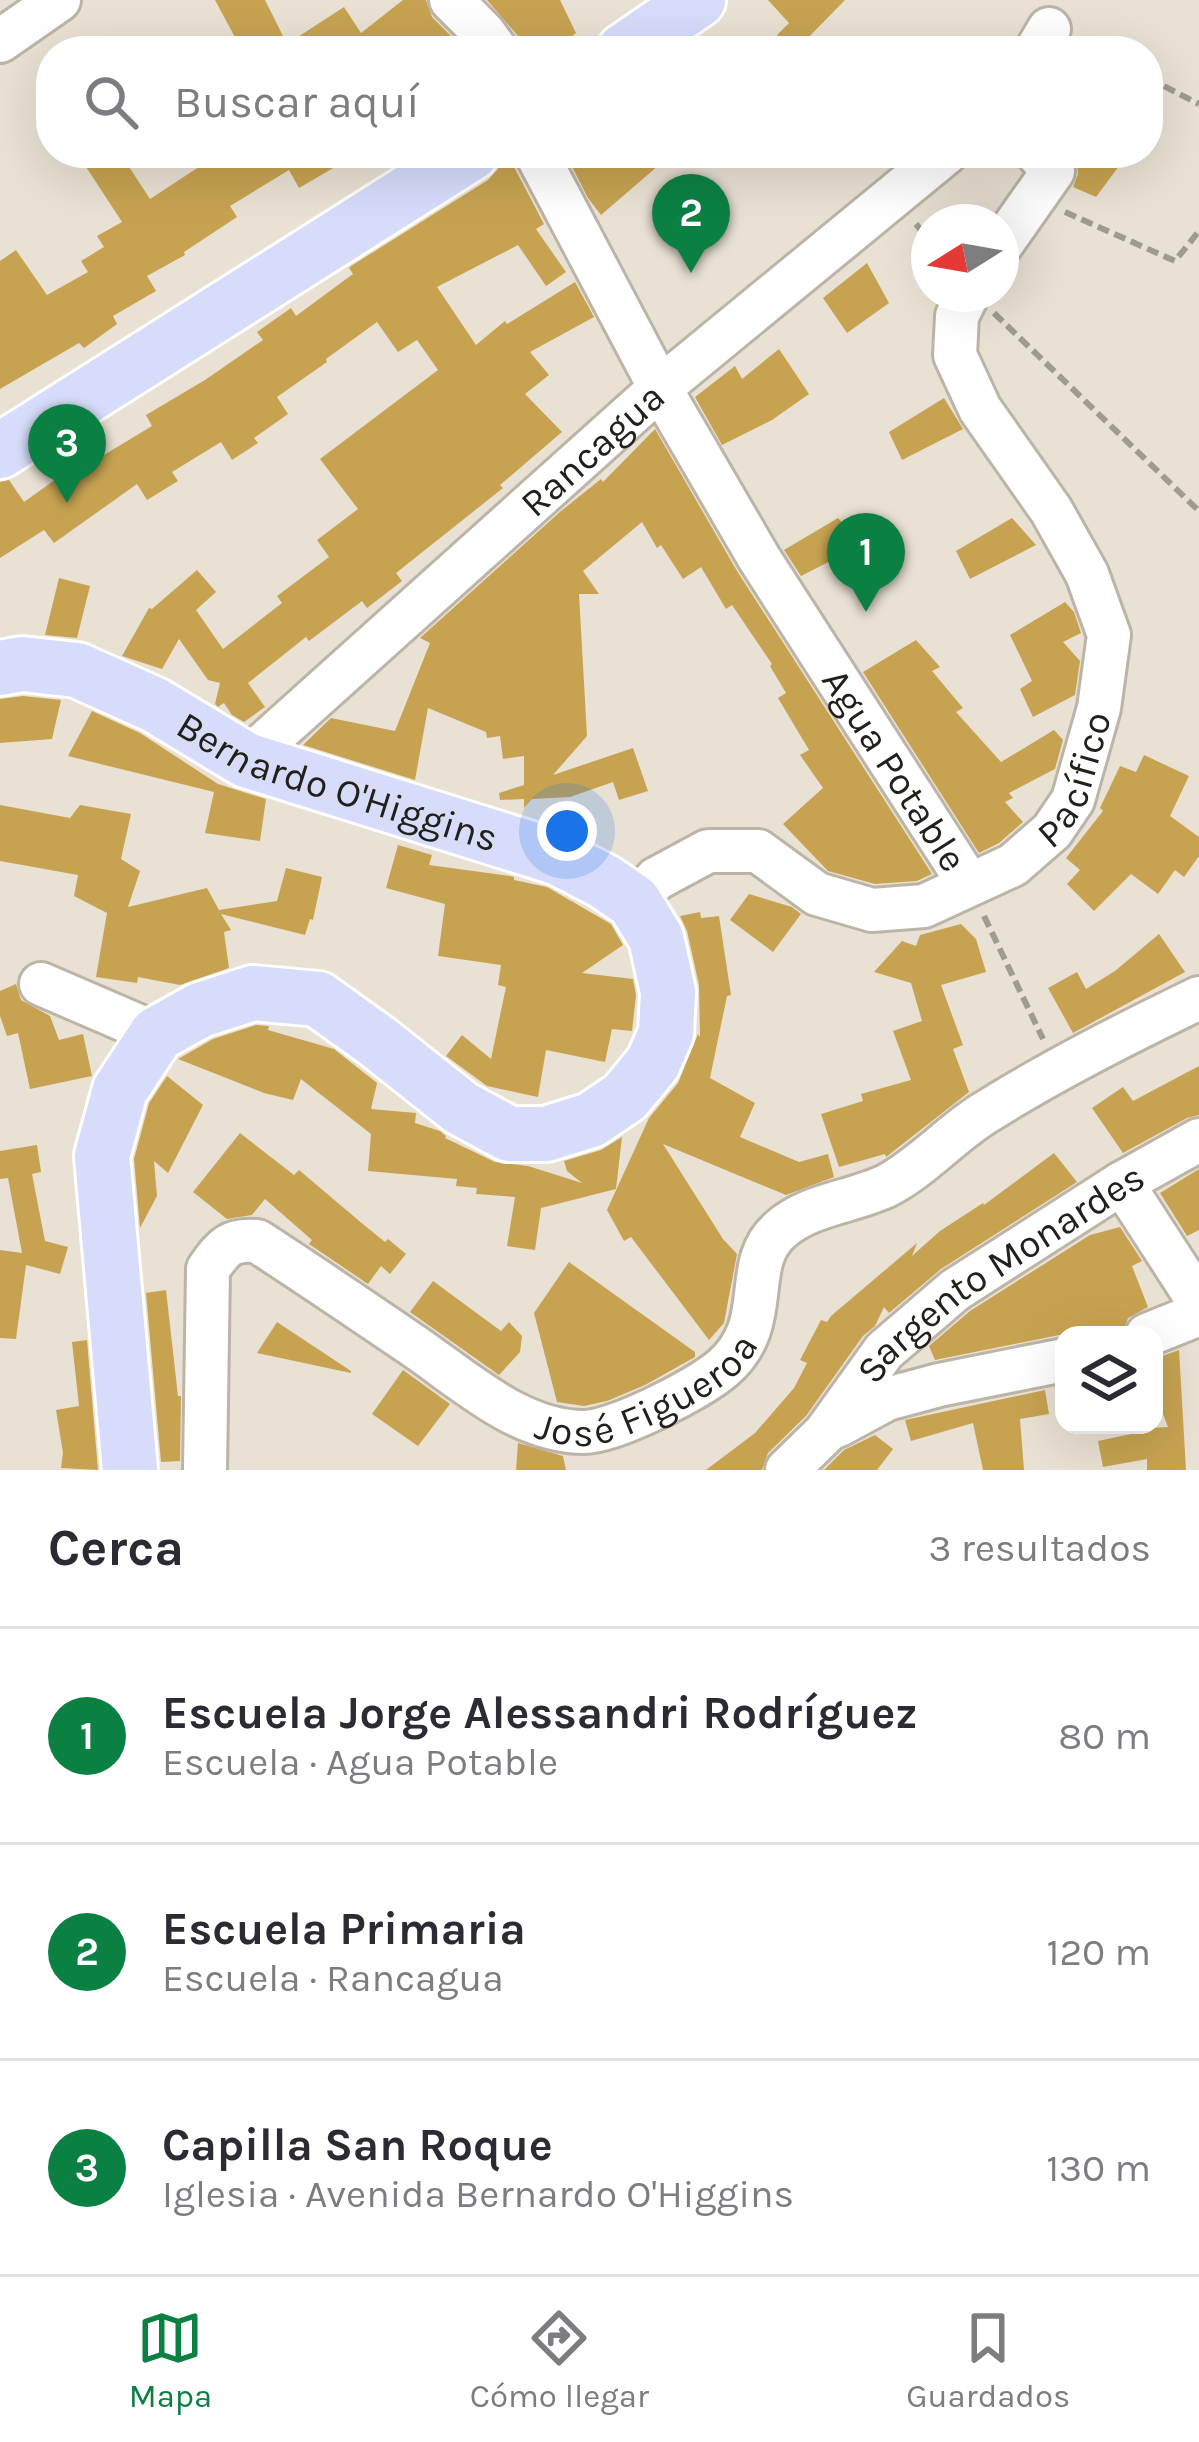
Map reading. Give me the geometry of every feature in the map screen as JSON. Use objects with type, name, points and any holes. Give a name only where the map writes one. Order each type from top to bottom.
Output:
[{"type":"main road","points":[[645,36],[691,2]]},
{"type":"main road","points":[[0,451],[447,168]]},
{"type":"main road","name":"Bernardo O'Higgins","points":[[0,668],[22,664],[77,670],[155,705],[246,760],[559,858],[634,902]]},
{"type":"main road","points":[[130,1470],[102,1156],[120,1090],[157,1034],[200,1010],[253,993],[318,999],[461,1108],[509,1134],[547,1134],[591,1120],[625,1097],[653,1063],[667,1033],[668,992],[656,938],[634,902]]},
{"type":"street","points":[[0,41],[59,0]]},
{"type":"street","points":[[451,0],[485,36]]},
{"type":"street","name":"Agua Potable","points":[[544,168],[660,388],[759,558],[969,884]]},
{"type":"street","name":"Rancagua","points":[[246,760],[660,388],[928,168]]},
{"type":"street","points":[[1019,220],[1053,171],[1050,168]]},
{"type":"street","name":"Pacífico","points":[[634,902],[656,878],[708,851],[758,850],[818,894],[872,910],[924,906],[1013,865],[1052,831],[1073,800],[1099,708],[1109,635],[1087,574],[1051,510],[980,409],[956,356],[958,316],[964,312]]},
{"type":"street","points":[[41,984],[157,1034]]},
{"type":"street","name":"José Figueroa","points":[[206,1470],[208,1269],[222,1250],[238,1240],[257,1241],[498,1405],[544,1426],[587,1432],[656,1409],[722,1369],[750,1332],[761,1256],[778,1231],[795,1219],[893,1182],[978,1117],[1199,998]]},
{"type":"street","name":"Sargento Monardes","points":[[825,1433],[884,1352],[955,1289],[1122,1183],[1199,1141]]},
{"type":"street","points":[[1122,1183],[1199,1302]]},
{"type":"street","points":[[1163,1329],[1199,1314]]},
{"type":"street","points":[[788,1470],[825,1433],[886,1400],[1055,1362]]},
{"type":"path","points":[[1163,86],[1199,104]]},
{"type":"path","points":[[1034,199],[1175,261],[1199,231]]},
{"type":"path","points":[[990,312],[1199,511]]},
{"type":"path","points":[[969,884],[1058,1070]]},
{"type":"building","points":[[215,0],[265,0],[283,36],[234,36]]},
{"type":"building","points":[[403,0],[426,0],[432,17],[451,36],[299,36],[344,7],[361,33]]},
{"type":"building","points":[[487,0],[560,0],[576,33],[572,36],[518,36]]},
{"type":"building","points":[[768,0],[845,0],[810,36],[778,36],[789,23]]},
{"type":"building","points":[[87,168],[130,168],[150,199],[197,168],[333,168],[299,188],[289,170],[230,206],[237,217],[147,276],[156,291],[113,316],[117,324],[84,348],[79,343],[0,389],[0,261],[16,250],[47,295],[88,272],[81,261],[104,247],[97,236],[122,222]]},
{"type":"building","points":[[515,168],[544,224],[536,229],[566,272],[546,286],[518,245],[437,287],[476,345],[505,321],[575,282],[594,317],[530,352],[549,375],[525,394],[562,432],[500,485],[503,488],[396,573],[402,581],[367,608],[362,601],[309,641],[306,637],[248,683],[265,707],[244,722],[224,703],[218,707],[220,683],[208,680],[179,639],[162,669],[122,656],[149,608],[197,570],[216,592],[196,610],[223,649],[282,603],[277,596],[329,557],[317,540],[358,509],[320,459],[438,370],[417,340],[398,352],[377,322],[277,397],[288,414],[232,460],[221,442],[172,472],[178,481],[147,500],[137,484],[54,543],[44,530],[0,558],[0,482],[9,480],[24,502],[80,462],[84,467],[152,426],[146,415],[263,340],[257,332],[291,308],[296,316],[353,274],[351,266],[488,180],[498,169]]},
{"type":"building","points":[[573,168],[656,168],[601,215]]},
{"type":"building","points":[[1077,168],[1118,168],[1096,197],[1073,187]]},
{"type":"building","points":[[867,263],[889,303],[847,333],[823,298]]},
{"type":"building","points":[[779,349],[809,394],[772,420],[722,445],[695,397],[735,366],[742,379]]},
{"type":"building","points":[[944,398],[963,429],[902,460],[889,432]]},
{"type":"building","points":[[655,429],[737,571],[932,874],[917,881],[875,884],[828,871],[783,824],[823,788],[800,755],[809,750],[778,698],[786,693],[772,664],[732,605],[726,609],[701,567],[683,579],[642,522],[583,571],[599,594],[579,594],[587,736],[553,775],[633,748],[648,791],[619,800],[613,782],[570,797],[532,799],[524,808],[524,799],[500,800],[499,793],[524,785],[524,756],[503,759],[500,736],[487,738],[486,732],[428,708],[415,780],[303,745],[331,718],[395,731],[430,643],[420,638],[561,511],[601,479],[603,482]]},
{"type":"building","points":[[838,518],[862,545],[801,576],[784,550]]},
{"type":"building","points":[[1012,518],[1036,545],[970,579],[956,551]]},
{"type":"building","points":[[59,578],[90,586],[77,638],[45,635]]},
{"type":"building","points":[[1065,602],[1081,633],[1063,642],[1080,661],[1075,695],[1033,717],[1020,689],[1032,681],[1010,635]]},
{"type":"building","points":[[916,640],[940,667],[932,671],[963,708],[956,712],[1001,762],[1054,730],[1063,740],[1055,769],[1009,793],[1013,798],[1005,802],[1023,822],[979,853],[863,672]]},
{"type":"building","points":[[0,699],[61,700],[52,739],[0,743]]},
{"type":"building","points":[[92,711],[140,733],[218,784],[266,799],[260,841],[205,833],[214,792],[68,756]]},
{"type":"building","points":[[1144,755],[1189,776],[1170,816],[1199,837],[1199,856],[1184,877],[1175,870],[1158,894],[1131,874],[1094,911],[1067,884],[1080,870],[1066,858],[1103,811],[1100,808],[1120,766],[1136,772]]},
{"type":"building","points":[[0,805],[70,818],[80,805],[131,814],[121,859],[140,871],[128,907],[207,888],[219,910],[277,901],[286,868],[322,877],[313,920],[305,935],[221,914],[231,930],[224,932],[229,968],[180,985],[138,977],[137,983],[96,977],[107,913],[74,896],[78,875],[0,861]]},
{"type":"building","points":[[398,845],[432,855],[429,865],[510,876],[547,887],[611,924],[623,945],[582,973],[633,979],[636,995],[632,1031],[612,1029],[605,1062],[546,1050],[538,1097],[487,1086],[446,1056],[462,1035],[491,1059],[506,987],[498,985],[501,965],[438,956],[445,904],[386,888]]},
{"type":"building","points":[[749,894],[801,914],[773,952],[730,920]]},
{"type":"building","points":[[700,912],[701,918],[719,916],[731,995],[727,996],[710,1078],[755,1103],[740,1137],[799,1162],[828,1154],[834,1177],[786,1195],[663,1144],[737,1254],[724,1323],[709,1340],[631,1237],[624,1241],[607,1210],[649,1118],[678,1083],[698,1034],[700,1037],[699,985],[680,916]]},
{"type":"building","points":[[961,924],[976,939],[986,972],[941,985],[963,1045],[953,1049],[969,1092],[886,1157],[839,1167],[821,1114],[863,1101],[861,1094],[911,1080],[893,1031],[922,1021],[911,983],[874,972],[902,941],[916,946],[920,935]]},
{"type":"building","points":[[1159,934],[1185,972],[1073,1033],[1048,988],[1077,972],[1086,989]]},
{"type":"building","points":[[16,984],[21,1000],[50,1016],[59,1040],[83,1034],[92,1076],[30,1089],[18,1033],[7,1036],[0,1016],[0,991]]},
{"type":"building","points":[[256,1025],[334,1049],[377,1083],[371,1109],[416,1113],[415,1123],[440,1131],[445,1138],[495,1162],[528,1166],[582,1183],[567,1171],[564,1161],[601,1150],[622,1137],[616,1189],[541,1208],[535,1250],[507,1246],[515,1197],[476,1194],[477,1188],[456,1186],[457,1179],[368,1171],[371,1134],[301,1079],[293,1100],[178,1059],[213,1039]]},
{"type":"building","points":[[1199,1066],[1199,1115],[1123,1153],[1092,1108],[1123,1087],[1133,1101]]},
{"type":"building","points":[[167,1076],[203,1105],[168,1173],[154,1161],[157,1196],[140,1228],[134,1159],[149,1103]]},
{"type":"building","points":[[240,1133],[294,1175],[299,1170],[406,1254],[390,1274],[381,1266],[368,1284],[309,1244],[312,1240],[265,1199],[252,1215],[227,1219],[193,1192]]},
{"type":"building","points":[[37,1145],[41,1172],[32,1174],[45,1241],[68,1247],[60,1274],[26,1265],[16,1339],[0,1338],[0,1250],[22,1253],[8,1178],[0,1179],[0,1151]]},
{"type":"building","points":[[1054,1153],[1077,1182],[941,1269],[889,1313],[884,1307],[875,1326],[806,1416],[768,1453],[762,1470],[706,1470],[755,1433],[794,1388],[807,1363],[800,1360],[821,1320],[827,1322],[917,1243],[912,1256],[940,1231]]},
{"type":"building","points":[[1199,1169],[1199,1230],[1187,1236],[1160,1193]]},
{"type":"building","points":[[1120,1227],[1142,1261],[1132,1266],[1148,1307],[1128,1318],[1125,1326],[1055,1326],[1055,1336],[935,1360],[929,1346],[970,1311],[1090,1235]]},
{"type":"building","points":[[569,1262],[695,1352],[695,1357],[607,1401],[584,1406],[557,1402],[534,1313]]},
{"type":"building","points":[[433,1281],[501,1331],[509,1322],[522,1336],[520,1352],[499,1375],[410,1312]]},
{"type":"building","points":[[166,1290],[181,1396],[180,1461],[161,1462],[146,1293]]},
{"type":"building","points":[[277,1322],[351,1371],[351,1373],[257,1353]]},
{"type":"building","points":[[87,1340],[98,1470],[61,1468],[56,1410],[79,1406],[72,1342]]},
{"type":"building","points":[[1179,1350],[1186,1470],[1147,1470],[1147,1459],[1103,1467],[1098,1441],[1163,1434],[1163,1427],[1168,1427],[1163,1414],[1163,1356]]},
{"type":"building","points":[[403,1370],[450,1404],[418,1446],[372,1414]]},
{"type":"building","points":[[1045,1390],[1049,1414],[1020,1419],[1024,1470],[983,1470],[973,1423],[911,1441],[905,1420]]},
{"type":"building","points":[[875,1435],[893,1449],[877,1470],[824,1470],[844,1450]]},
{"type":"building","points":[[518,1443],[563,1456],[566,1470],[516,1470]]},
{"type":"place","name":"Escuela Primaria","points":[[691,273]]},
{"type":"place","name":"Capilla San Roque","points":[[67,503]]},
{"type":"place","name":"Escuela Jorge Alessandri Rodríguez","points":[[866,612]]}]
